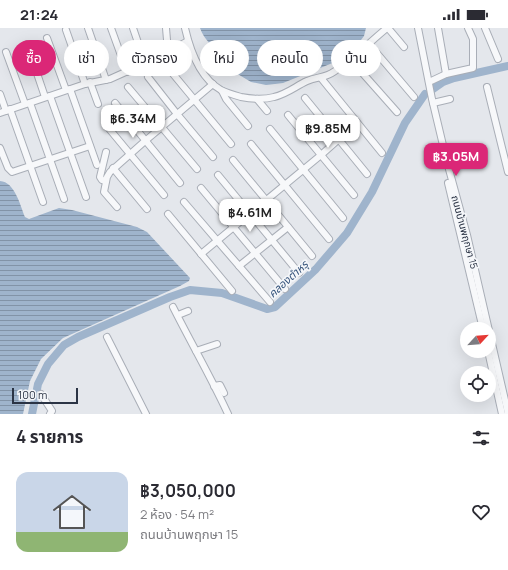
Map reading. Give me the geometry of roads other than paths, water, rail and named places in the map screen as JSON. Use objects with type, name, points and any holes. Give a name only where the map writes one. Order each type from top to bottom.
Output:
[{"type":"street","points":[[88,28],[106,80]]},
{"type":"street","points":[[111,28],[117,44]]},
{"type":"street","points":[[133,28],[137,40]]},
{"type":"street","points":[[166,28],[167,40]]},
{"type":"street","points":[[185,28],[188,40]]},
{"type":"street","points":[[374,40],[387,28],[404,47]]},
{"type":"street","name":"ถนนบ้านพฤกษา 15","points":[[417,28],[455,203],[499,385],[502,414]]},
{"type":"street","name":"ถนนบ้านพฤกษา 15","points":[[417,28],[455,203]]},
{"type":"street","points":[[438,28],[446,74]]},
{"type":"street","points":[[429,82],[446,74],[473,68],[473,39],[468,28]]},
{"type":"street","points":[[485,28],[498,59]]},
{"type":"street","points":[[66,30],[98,104]]},
{"type":"street","points":[[47,38],[97,166]]},
{"type":"street","points":[[192,50],[198,63],[213,84],[222,91],[249,99],[274,97],[285,94],[308,80],[321,78],[331,73]]},
{"type":"street","points":[[6,52],[50,160],[64,199]]},
{"type":"street","points":[[381,58],[414,97]]},
{"type":"street","points":[[40,76],[86,197]]},
{"type":"street","points":[[5,111],[88,83],[106,80],[117,76]]},
{"type":"street","points":[[174,76],[231,144]]},
{"type":"street","points":[[365,76],[397,112]]},
{"type":"street","points":[[148,77],[213,157]]},
{"type":"street","points":[[321,78],[382,153]]},
{"type":"street","points":[[117,207],[104,192],[106,181],[113,168],[213,84]]},
{"type":"street","points":[[128,87],[197,169]]},
{"type":"street","points":[[487,87],[508,172]]},
{"type":"street","points":[[222,91],[226,99],[248,126]]},
{"type":"street","points":[[0,94],[5,111],[30,166],[43,202]]},
{"type":"street","points":[[305,98],[367,174]]},
{"type":"street","points":[[257,99],[267,111]]},
{"type":"street","points":[[433,103],[450,99]]},
{"type":"street","points":[[115,103],[180,183]]},
{"type":"street","points":[[288,115],[354,195]]},
{"type":"street","points":[[201,254],[321,156],[357,123]]},
{"type":"street","points":[[106,125],[164,196]]},
{"type":"street","points":[[270,129],[343,218]]},
{"type":"street","points":[[251,144],[328,239]]},
{"type":"street","points":[[0,148],[8,168],[13,172],[90,146]]},
{"type":"street","points":[[106,152],[100,177],[102,180],[106,181]]},
{"type":"street","points":[[233,160],[312,256]]},
{"type":"street","points":[[113,168],[147,209]]},
{"type":"street","points":[[218,175],[299,273]]},
{"type":"street","points":[[201,188],[285,289]]},
{"type":"street","points":[[184,202],[270,302]]},
{"type":"street","points":[[168,214],[232,291]]},
{"type":"street","points":[[239,266],[288,227]]},
{"type":"street","points":[[173,307],[228,414]]},
{"type":"street","points":[[178,316],[188,311]]},
{"type":"street","name":"ถนนบ้านพฤกษา 15","points":[[483,314],[483,322]]},
{"type":"street","points":[[107,337],[146,414]]},
{"type":"street","points":[[196,351],[218,344]]},
{"type":"street","name":"ถนนบ้านพฤกษา 15","points":[[490,358],[508,413]]},
{"type":"street","points":[[214,386],[220,385],[224,393]]},
{"type":"street","points":[[41,394],[52,411],[50,414]]},
{"type":"water","points":[[200,28],[366,28],[364,36],[361,40],[331,40],[331,64],[323,67],[323,40],[257,40],[257,76],[300,76],[283,83],[266,85],[251,82],[241,76],[249,76],[249,40],[207,40]]},
{"type":"water","points":[[0,181],[10,185],[19,201],[25,217],[29,219],[59,208],[137,227],[147,232],[190,278],[189,281],[180,286],[63,338],[41,359],[30,381],[23,414],[0,414]]},
{"type":"waterway","name":"คลองตำหรุ","points":[[433,89],[443,82],[454,78],[508,66]]},
{"type":"waterway","name":"คลองตำหรุ","points":[[32,414],[38,384],[48,364],[64,345],[78,337],[170,297],[190,290],[222,293],[267,309],[275,307],[316,269],[347,233],[372,192],[405,123],[425,94]]}]
